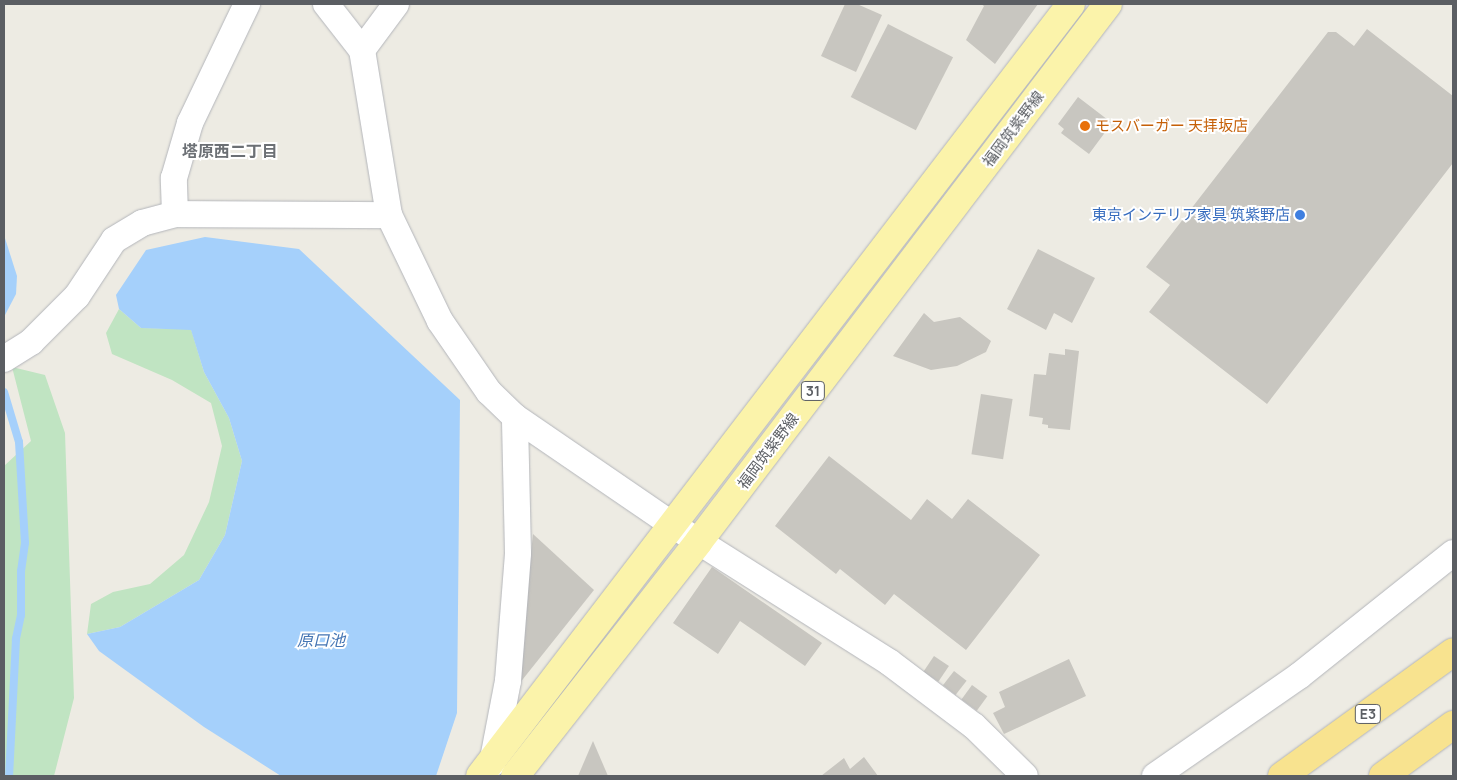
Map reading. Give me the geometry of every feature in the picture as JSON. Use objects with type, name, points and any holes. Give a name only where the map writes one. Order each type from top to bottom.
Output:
[{"type":"highway","name":"E3","points":[[1282,776],[1453,652]]},
{"type":"highway","points":[[1383,776],[1453,725]]},
{"type":"main road","name":"福岡筑紫野線","points":[[488,770],[1071,4]]},
{"type":"main road","name":"福岡筑紫野線","points":[[515,776],[699,541],[1108,4]]},
{"type":"street","points":[[176,214],[174,178],[190,123],[247,4]]},
{"type":"street","points":[[326,4],[362,50],[389,214],[417,278],[467,364],[489,392],[515,417],[674,526],[889,662],[974,726],[1026,776]]},
{"type":"street","points":[[362,50],[396,4]]},
{"type":"street","points":[[4,359],[31,342],[77,296],[114,240],[142,224],[176,214],[389,214]]},
{"type":"street","points":[[488,770],[508,681],[518,553],[515,417]]},
{"type":"street","points":[[1155,776],[1298,676],[1453,553]]},
{"type":"green space","points":[[119,309],[141,328],[191,329],[204,372],[229,418],[242,461],[225,535],[199,580],[120,627],[87,634],[91,604],[113,592],[150,584],[184,555],[209,502],[222,446],[211,403],[172,380],[112,354],[106,333]]},
{"type":"green space","points":[[12,367],[45,375],[65,433],[74,698],[54,776],[4,776],[4,466],[31,441]]},
{"type":"water","points":[[4,235],[17,276],[16,294],[4,317]]},
{"type":"water","name":"原口池","points":[[205,237],[299,249],[460,400],[457,713],[436,776],[281,776],[204,727],[99,651],[87,634],[120,627],[199,580],[225,535],[242,461],[229,418],[204,372],[191,330],[141,328],[119,309],[116,295],[146,250]]},
{"type":"building","points":[[845,4],[857,4],[882,15],[856,72],[821,56]]},
{"type":"building","points":[[981,4],[1038,4],[995,64],[966,40],[984,6]]},
{"type":"building","points":[[888,24],[953,57],[916,130],[851,97]]},
{"type":"building","name":"東京インテリア家具 筑紫野店","points":[[1367,29],[1453,96],[1453,163],[1267,404],[1149,312],[1170,285],[1146,267],[1328,32],[1336,32],[1354,46]]},
{"type":"building","name":"モスバーガー 天拝坂店","points":[[1078,97],[1112,123],[1089,154],[1061,133],[1064,129],[1058,124]]},
{"type":"building","points":[[1038,249],[1095,278],[1072,323],[1054,313],[1046,330],[1007,309]]},
{"type":"building","points":[[924,313],[934,322],[960,317],[991,341],[986,352],[957,366],[931,370],[893,356]]},
{"type":"building","points":[[1065,349],[1079,351],[1070,430],[1048,428],[1048,425],[1042,424],[1043,418],[1029,416],[1034,374],[1046,375],[1049,353],[1065,355]]},
{"type":"building","points":[[981,394],[1013,399],[1003,459],[971,454]]},
{"type":"building","points":[[829,456],[911,520],[927,499],[952,519],[968,499],[1040,555],[966,650],[894,594],[885,605],[840,569],[836,574],[775,526]]},
{"type":"building","points":[[533,534],[594,590],[519,684],[518,676]]},
{"type":"building","points":[[712,567],[822,643],[805,666],[740,621],[718,654],[673,623]]},
{"type":"building","points":[[934,656],[949,666],[938,682],[923,672]]},
{"type":"building","points":[[1069,659],[1086,696],[1004,734],[993,713],[1005,707],[999,692]]},
{"type":"building","points":[[954,671],[967,681],[956,695],[943,685]]},
{"type":"building","points":[[972,685],[987,696],[977,711],[961,700]]},
{"type":"building","points":[[593,741],[608,776],[578,776]]},
{"type":"building","points":[[864,757],[878,776],[821,776],[844,758],[850,769]]},
{"type":"waterway","points":[[4,392],[19,442],[25,543],[21,571],[21,615],[16,639],[9,776]]},
{"type":"place","name":"モスバーガー 天拝坂店","points":[[1085,126]]},
{"type":"place","name":"東京インテリア家具 筑紫野店","points":[[1300,215]]},
{"type":"district","name":"塔原西二丁目","points":[[230,151]]}]
